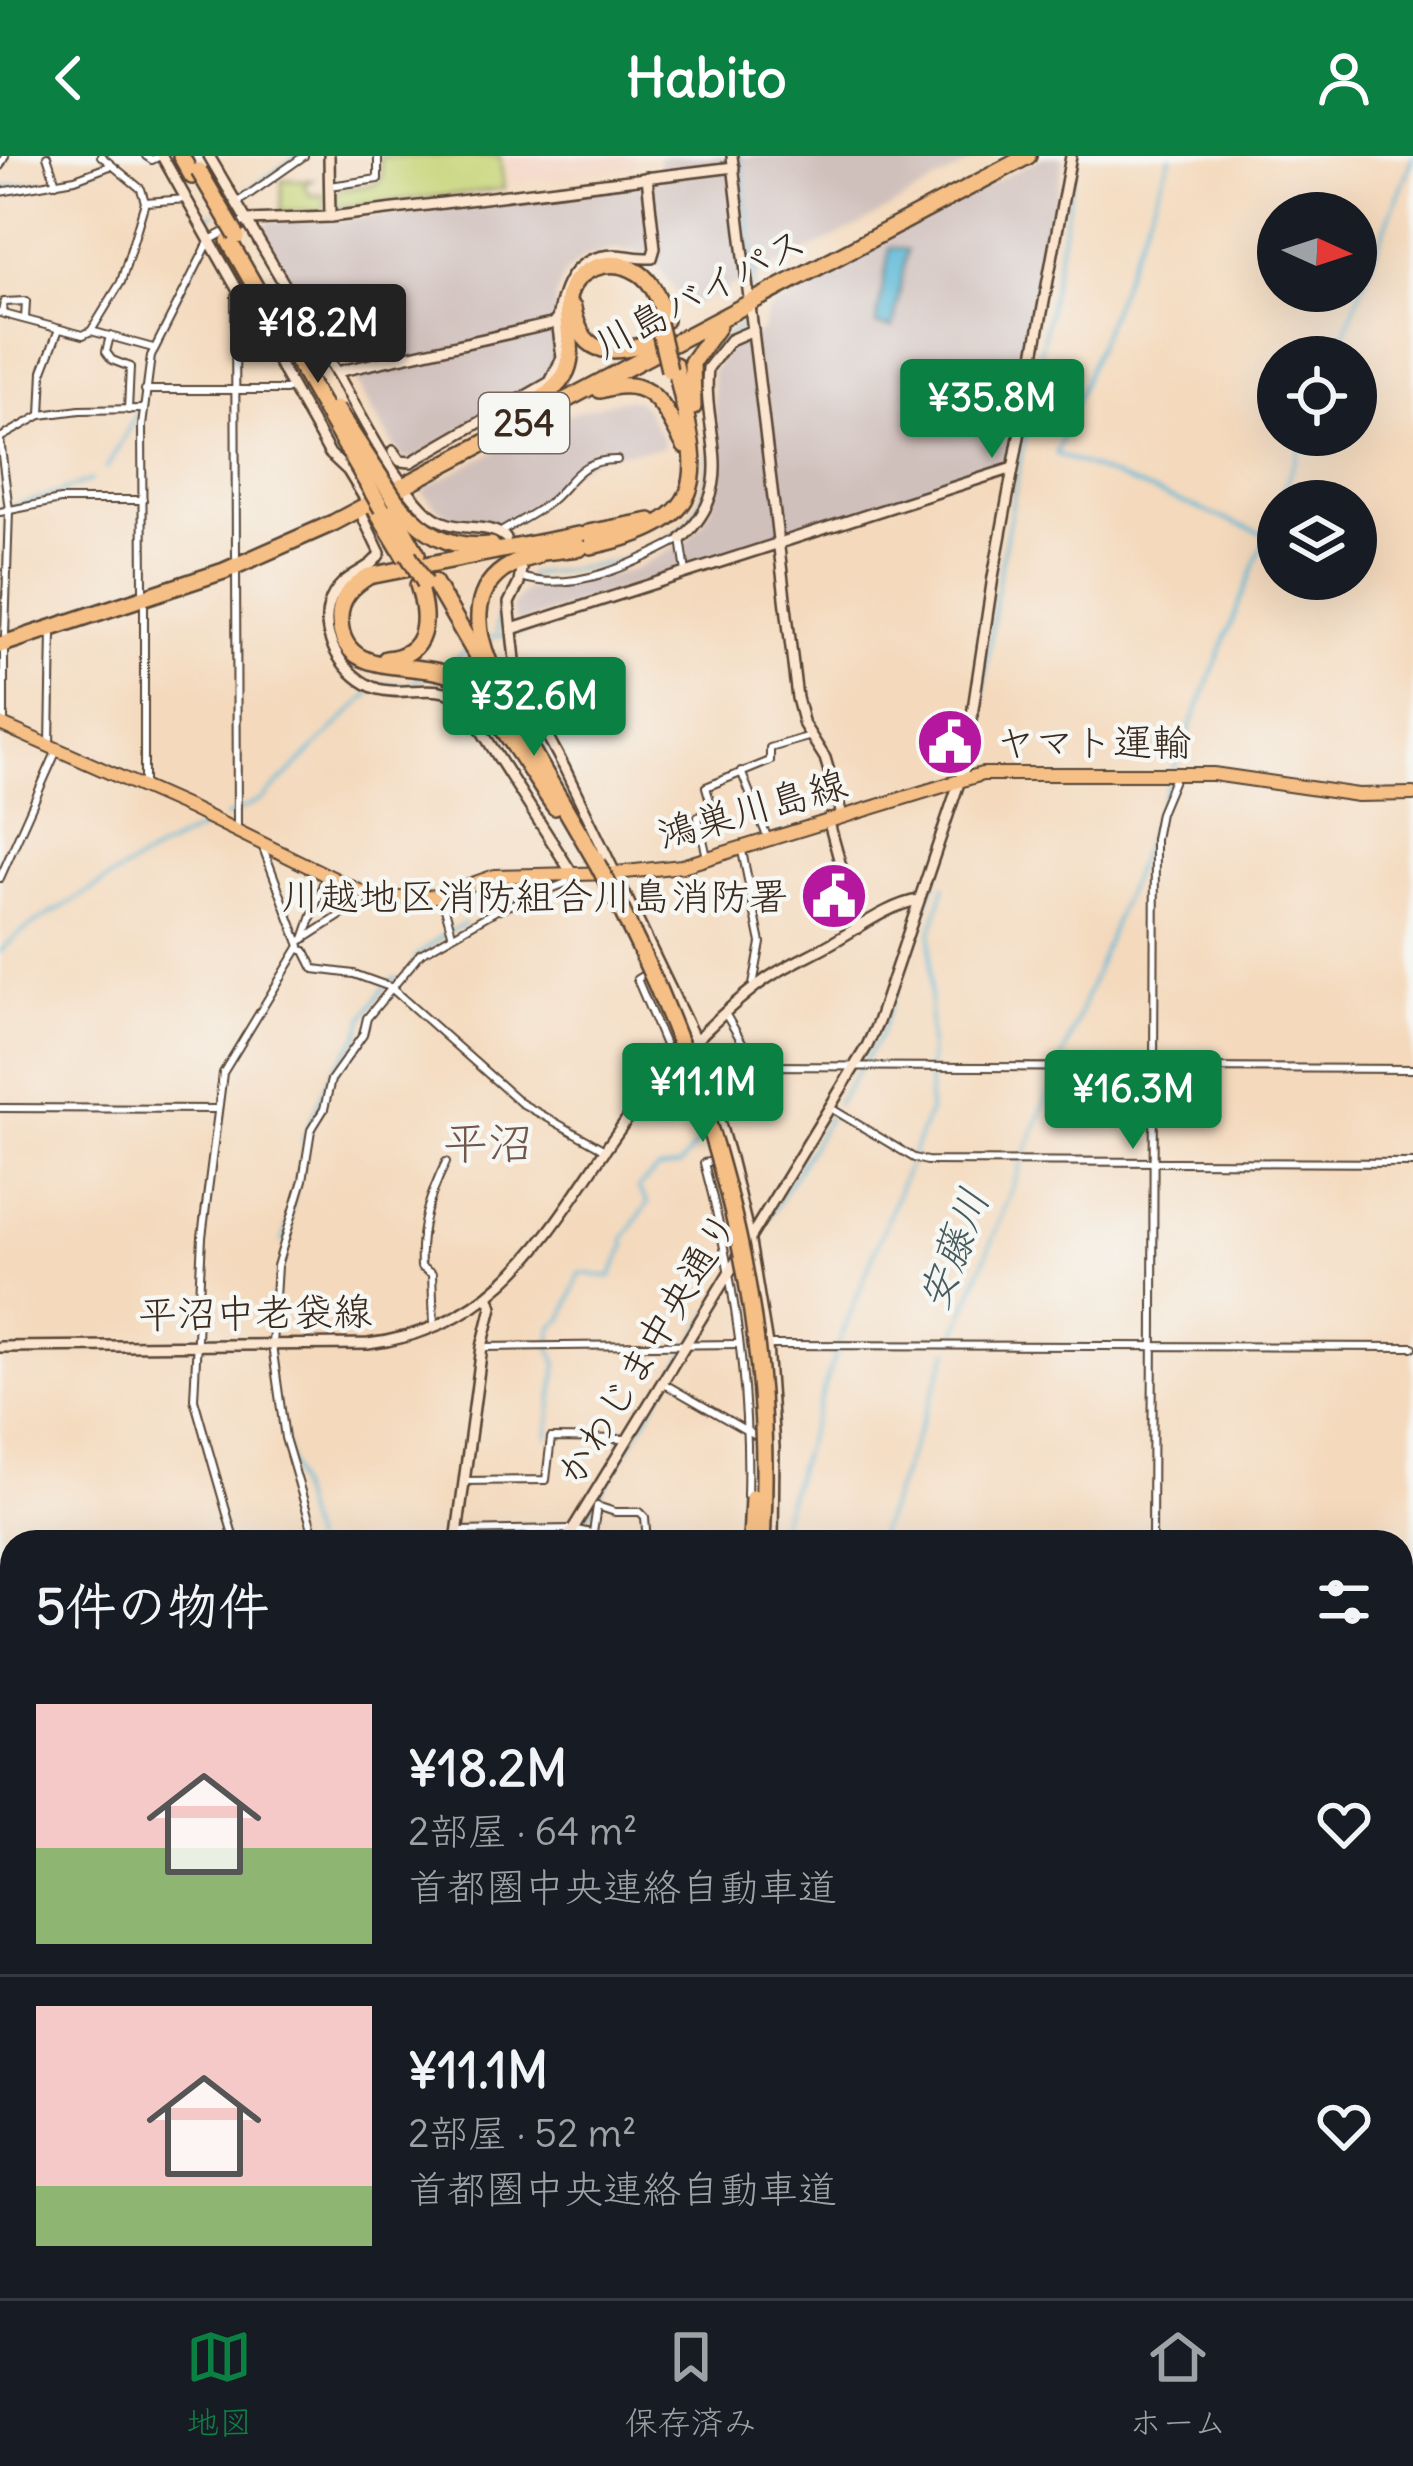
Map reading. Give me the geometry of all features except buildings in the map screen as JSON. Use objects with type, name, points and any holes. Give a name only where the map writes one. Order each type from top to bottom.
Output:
[{"type":"highway","points":[[181,156],[198,165],[233,238],[332,412],[400,554],[426,584],[502,697]]},
{"type":"highway","name":"川島バイパス","points":[[2,640],[52,628],[378,506],[404,483],[490,432],[657,341],[744,305],[1012,156]]},
{"type":"highway","name":"川島バイパス","points":[[404,483],[1028,156]]},
{"type":"highway","points":[[490,432],[548,393],[563,377],[569,359],[566,305],[574,284],[585,272],[615,264],[642,274],[661,303],[690,444]]},
{"type":"highway","points":[[657,341],[616,352],[594,346],[576,326],[573,307],[591,278],[616,271],[627,273],[646,288],[662,321]]},
{"type":"highway","points":[[744,305],[702,344],[692,362],[689,494],[677,513],[655,528],[369,576],[347,594],[340,610],[340,628],[355,653],[379,666],[437,670],[460,680],[476,695],[555,807],[581,869],[674,1020],[699,1088],[746,1274],[760,1386],[762,1530]]},
{"type":"highway","points":[[569,399],[617,385],[640,387],[666,410],[690,444]]},
{"type":"highway","points":[[332,412],[378,506],[428,533],[452,543],[480,546],[580,540]]},
{"type":"highway","points":[[513,746],[502,697],[480,637],[477,621],[482,594],[506,568],[580,540]]},
{"type":"highway","points":[[426,584],[426,625],[416,646],[407,654],[386,659],[359,649],[347,626],[348,607],[368,584],[447,566],[544,554]]},
{"type":"highway","name":"川島バイパス","points":[[2,640],[144,594]]},
{"type":"highway","points":[[469,650],[513,746],[666,1024],[701,1126],[726,1219],[742,1311],[750,1387],[748,1530]]},
{"type":"main road","name":"鴻巣川島線","points":[[2,725],[371,896],[411,898],[441,895],[495,876],[669,868],[982,774],[1237,776],[1358,795],[1413,794]]},
{"type":"street","points":[[0,166],[5,156]]},
{"type":"street","points":[[47,156],[55,181]]},
{"type":"street","points":[[25,319],[26,301],[4,302],[1,313],[83,335],[91,331],[121,283],[145,202],[141,189],[101,156]]},
{"type":"street","points":[[146,156],[152,160],[161,156],[239,292],[272,339],[330,454],[378,506],[400,554],[349,575],[334,593],[327,620],[336,653],[352,671],[381,690],[455,695],[513,746],[581,869],[557,890],[513,903],[451,932],[420,954],[390,988],[331,1080],[309,1137],[303,1180],[278,1266],[272,1345],[285,1438],[312,1530]]},
{"type":"street","points":[[218,171],[221,156]]},
{"type":"street","points":[[237,202],[290,161],[304,156]]},
{"type":"street","points":[[329,156],[330,217]]},
{"type":"street","points":[[330,186],[378,179],[378,156]]},
{"type":"street","name":"かわじま中央通り","points":[[577,1530],[661,1382],[872,1036],[961,778],[1071,156]]},
{"type":"street","points":[[144,787],[145,390],[153,348],[210,240],[248,220],[330,217],[733,162],[744,305],[753,330],[797,698],[825,758],[858,928]]},
{"type":"street","points":[[198,165],[218,171],[300,322],[336,372],[371,439],[433,519],[503,535],[550,502],[575,474],[602,460],[617,460]]},
{"type":"street","points":[[0,192],[110,166]]},
{"type":"street","points":[[394,451],[400,460],[412,462],[550,382],[562,358],[557,320],[568,277],[584,264],[608,255],[652,258],[655,248],[647,177]]},
{"type":"street","points":[[145,202],[187,199]]},
{"type":"street","points":[[237,832],[235,296],[239,292]]},
{"type":"street","points":[[336,372],[557,320]]},
{"type":"street","points":[[41,415],[43,371],[59,328]]},
{"type":"street","points":[[753,330],[730,340],[708,368],[714,488],[702,515],[681,539],[620,569],[559,580],[521,576],[509,603],[517,679],[696,1042],[730,1158],[767,1345],[774,1447],[773,1530]]},
{"type":"street","points":[[91,331],[153,348]]},
{"type":"street","points":[[110,337],[106,352],[112,360],[130,367],[128,410]]},
{"type":"street","points":[[145,390],[293,387]]},
{"type":"street","points":[[2,725],[5,511],[0,442],[41,415],[143,410]]},
{"type":"street","points":[[512,633],[1013,468]]},
{"type":"street","points":[[5,511],[60,500],[143,500]]},
{"type":"street","points":[[681,539],[686,572]]},
{"type":"street","points":[[0,878],[54,748],[52,628]]},
{"type":"street","points":[[513,746],[543,728]]},
{"type":"street","points":[[707,859],[698,817],[712,812],[706,787],[770,760],[770,748],[811,736]]},
{"type":"street","points":[[741,771],[768,839]]},
{"type":"street","points":[[1152,1530],[1155,832],[1176,774]]},
{"type":"street","points":[[262,845],[314,969],[355,974],[390,988],[521,1103],[605,1150]]},
{"type":"street","points":[[741,848],[761,943],[752,991]]},
{"type":"street","points":[[231,1530],[197,1415],[194,1389],[202,1237],[217,1109],[226,1068],[301,944],[326,874]]},
{"type":"street","points":[[441,895],[451,932]]},
{"type":"street","points":[[301,944],[371,896]]},
{"type":"street","name":"平沼中老袋線","points":[[0,1347],[368,1344],[434,1328],[489,1298],[526,1261],[673,1064],[752,991],[858,928],[920,900]]},
{"type":"street","points":[[662,968],[637,979],[673,1064]]},
{"type":"street","points":[[726,1015],[764,1081],[734,1096]]},
{"type":"street","points":[[757,1066],[1413,1069]]},
{"type":"street","points":[[829,1107],[914,1158],[927,1161],[1413,1163]]},
{"type":"street","points":[[0,1108],[217,1109]]},
{"type":"street","points":[[730,1158],[704,1163],[739,1345],[748,1530]]},
{"type":"street","points":[[434,1328],[432,1274],[421,1267],[420,1248],[426,1203],[446,1162]]},
{"type":"street","points":[[457,1530],[482,1347],[492,1307],[489,1298]]},
{"type":"street","points":[[482,1347],[739,1345]]},
{"type":"street","points":[[767,1345],[1413,1347]]},
{"type":"street","points":[[661,1382],[774,1447]]},
{"type":"street","points":[[464,1480],[546,1480],[551,1438],[627,1439]]},
{"type":"street","points":[[594,1530],[597,1506],[643,1513],[645,1530]]},
{"type":"shaded area","points":[[507,156],[635,156],[637,168],[510,183]]},
{"type":"shaded area","points":[[659,156],[981,156],[858,226],[688,308],[655,263],[639,252],[616,249],[582,258],[564,275],[555,298],[558,352],[551,374],[414,459],[403,459],[396,450],[263,234],[269,221],[336,221],[661,181]]},
{"type":"shaded area","points":[[1044,156],[1063,160],[1009,456],[1001,465],[519,623],[514,618],[512,607],[524,590],[634,570],[686,541],[702,523],[719,479],[712,371],[728,349],[762,331],[768,311],[863,250]]},
{"type":"shaded area","points":[[624,399],[645,407],[663,448],[603,454],[565,474],[545,498],[503,523],[456,519],[423,493],[561,416]]},
{"type":"green space","points":[[380,156],[500,156],[504,189],[335,207],[335,191],[376,184],[382,178]]},
{"type":"green space","points":[[282,180],[312,180],[305,185],[310,195],[324,195],[324,210],[281,211]]},
{"type":"water","points":[[890,247],[907,250],[893,328],[876,325]]},
{"type":"waterway","points":[[242,195],[297,156]]},
{"type":"waterway","points":[[740,156],[756,273],[752,290]]},
{"type":"waterway","points":[[1171,156],[1056,454],[1257,532]]},
{"type":"waterway","name":"安藤川","points":[[1343,336],[1413,156]]},
{"type":"waterway","points":[[67,178],[98,167],[101,161]]},
{"type":"waterway","points":[[974,761],[999,576],[1076,162]]},
{"type":"waterway","points":[[0,188],[40,182]]},
{"type":"waterway","points":[[208,226],[215,213]]},
{"type":"waterway","points":[[106,469],[137,414],[152,343],[204,243]]},
{"type":"waterway","points":[[703,391],[706,361],[724,338],[742,326],[746,311]]},
{"type":"waterway","points":[[528,575],[621,560],[674,536],[693,516],[705,489],[710,454]]},
{"type":"waterway","name":"安藤川","points":[[1287,480],[1297,456]]},
{"type":"waterway","points":[[8,507],[91,480]]},
{"type":"waterway","name":"安藤川","points":[[1174,769],[1257,558]]},
{"type":"waterway","points":[[497,632],[502,600],[515,583]]},
{"type":"waterway","points":[[491,637],[641,592]]},
{"type":"waterway","points":[[444,665],[467,651]]},
{"type":"waterway","points":[[378,685],[408,685],[426,676]]},
{"type":"waterway","points":[[226,817],[263,799],[371,692]]},
{"type":"waterway","name":"安藤川","points":[[953,1341],[1170,779]]},
{"type":"waterway","points":[[0,952],[47,916],[212,824]]},
{"type":"waterway","points":[[837,1104],[881,1034],[949,842]]},
{"type":"waterway","points":[[779,1530],[837,1348],[929,1112],[931,932],[945,886]]},
{"type":"waterway","points":[[479,917],[530,894]]},
{"type":"waterway","points":[[414,958],[465,924]]},
{"type":"waterway","points":[[283,1242],[306,1144],[303,1139],[330,1075],[359,1035],[364,1017],[388,982],[396,978]]},
{"type":"waterway","points":[[723,1113],[735,1098]]},
{"type":"waterway","points":[[754,1243],[829,1117]]},
{"type":"waterway","points":[[548,1437],[557,1364],[551,1349],[552,1327],[563,1319],[580,1273],[611,1277],[626,1245],[623,1240],[648,1203],[640,1186],[657,1170],[679,1166],[705,1134]]},
{"type":"waterway","points":[[694,1340],[727,1287]]},
{"type":"waterway","points":[[270,1329],[272,1297]]},
{"type":"waterway","points":[[671,1376],[689,1348]]},
{"type":"waterway","name":"安藤川","points":[[881,1530],[949,1350]]},
{"type":"waterway","points":[[579,1530],[667,1384]]},
{"type":"waterway","points":[[280,1422],[308,1530]]},
{"type":"tunnel","points":[[391,550],[432,520]]},
{"type":"place","name":"ヤマト運輸","points":[[950,742]]},
{"type":"place","name":"川越地区消防組合川島消防署","points":[[834,896]]},
{"type":"district","name":"平沼","points":[[488,1143]]}]
